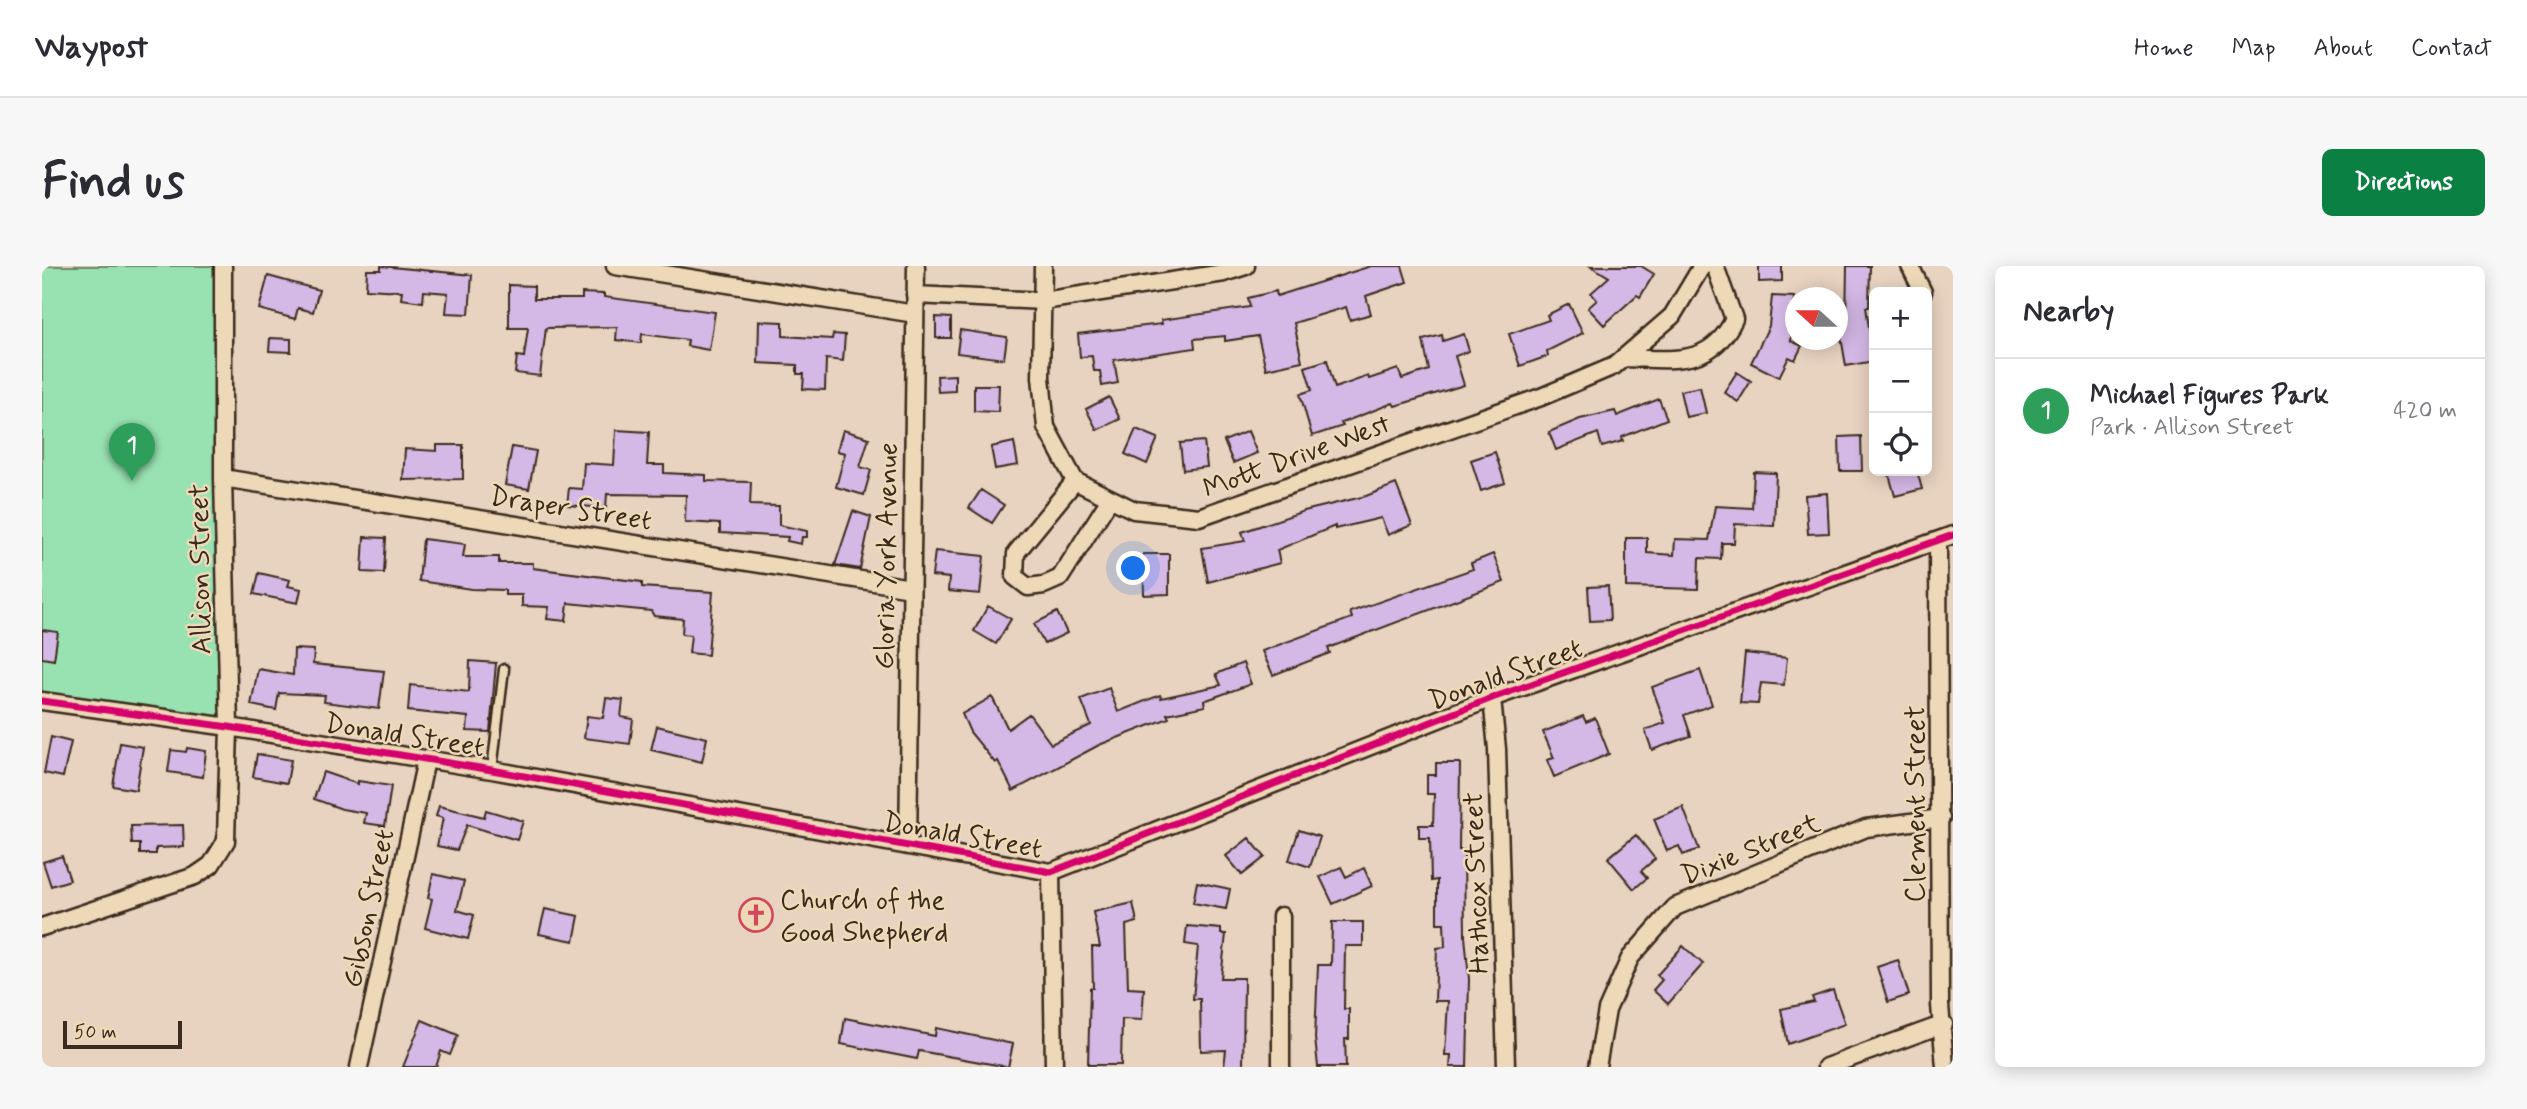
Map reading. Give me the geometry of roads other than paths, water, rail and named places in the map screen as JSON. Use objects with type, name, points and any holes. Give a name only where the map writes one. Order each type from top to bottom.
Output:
[{"type":"street","name":"Allison Street","points":[[42,927],[195,876],[211,866],[226,841],[229,727],[223,478],[223,266]]},
{"type":"street","points":[[615,266],[682,271],[915,314]]},
{"type":"street","name":"Gloria York Avenue","points":[[908,846],[916,266]]},
{"type":"street","points":[[1043,266],[1041,377],[1046,427],[1075,481],[1016,553],[1015,577],[1028,587],[1044,585],[1060,578],[1110,499]]},
{"type":"street","points":[[915,295],[1043,301],[1224,273],[1245,266]]},
{"type":"street","name":"Mott Drive West","points":[[1075,481],[1134,510],[1199,517],[1541,397],[1615,366],[1672,316],[1702,266]]},
{"type":"street","points":[[1624,358],[1696,356],[1713,349],[1726,337],[1734,319],[1715,266]]},
{"type":"street","points":[[1910,266],[1920,287]]},
{"type":"street","name":"Draper Street","points":[[223,478],[911,588]]},
{"type":"street","name":"Donald Street","points":[[42,701],[229,727],[492,770],[1051,872],[1492,698],[1945,538]]},
{"type":"street","name":"Clement Street","points":[[1945,538],[1947,818],[1940,1005],[1948,1021],[1945,1067]]},
{"type":"street","name":"Hathcox Street","points":[[1492,698],[1497,749],[1506,1067]]},
{"type":"street","name":"Gibson Street","points":[[359,1067],[426,760]]},
{"type":"street","name":"Dixie Street","points":[[1597,1067],[1607,1010],[1630,958],[1675,907],[1866,828],[1947,818]]},
{"type":"street","points":[[1051,872],[1054,1067]]},
{"type":"street","points":[[1280,916],[1281,1067]]},
{"type":"street","points":[[1826,1067],[1948,1021]]},
{"type":"lane","points":[[492,770],[503,669]]},
{"type":"place","name":"Michael Figures Park","points":[[132,481]]},
{"type":"place","name":"Church of the Good Shepherd","points":[[756,915]]}]
